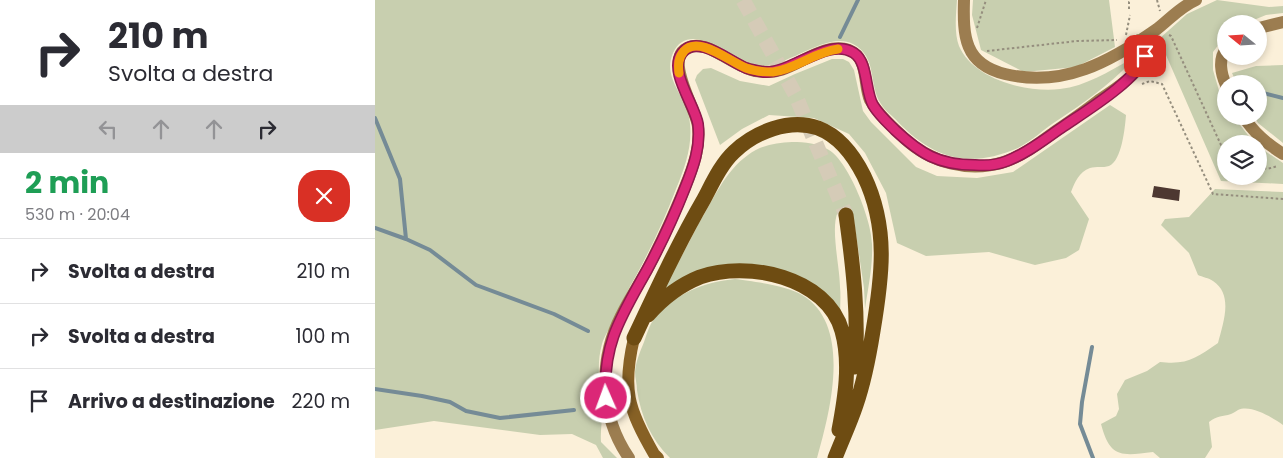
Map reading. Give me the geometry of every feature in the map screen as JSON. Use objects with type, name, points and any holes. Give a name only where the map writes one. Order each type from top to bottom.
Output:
[{"type":"highway","points":[[634,338],[673,254],[725,162],[734,152],[761,133],[781,126],[816,127],[825,131],[845,146],[861,170],[875,204],[880,228],[882,260],[871,343],[857,404],[835,458]]},
{"type":"highway","points":[[835,458],[851,404],[855,363],[853,266],[845,215]]},
{"type":"highway","points":[[634,338],[656,306],[675,290],[701,277],[717,273],[744,271],[776,276],[807,288],[824,300],[842,331],[846,356],[846,393],[835,458]]},
{"type":"main road","points":[[634,338],[629,357],[627,378],[629,398],[635,418],[658,458]]},
{"type":"street","points":[[964,0],[963,22],[965,38],[971,54],[990,69],[1020,77],[1043,79],[1061,77],[1098,64],[1158,28],[1184,6],[1196,0]]},
{"type":"street","points":[[1267,26],[1283,22]]},
{"type":"street","points":[[629,458],[617,437],[610,419],[605,380],[607,360],[620,317],[666,232],[689,179],[698,148],[697,119],[678,68],[679,58],[687,48],[705,47],[745,68],[765,72],[779,71],[830,50],[845,49],[856,54],[860,59],[864,70],[868,95],[879,114],[906,140],[926,155],[944,163],[979,166],[997,164],[1016,157],[1089,109],[1111,92],[1136,72],[1143,62],[1145,48],[1139,40]]},
{"type":"street","points":[[1249,125],[1266,143],[1283,154]]},
{"type":"path","points":[[976,31],[986,0]]},
{"type":"path","points":[[1129,9],[1129,2],[1131,0]]},
{"type":"path","points":[[1125,40],[1130,15]]},
{"type":"path","points":[[1158,28],[1171,36],[1217,136]]},
{"type":"path","points":[[985,51],[1077,41],[1119,40]]},
{"type":"path","points":[[1137,86],[1150,81],[1162,84],[1213,194],[1283,199]]},
{"type":"path","points":[[1267,169],[1283,164]]},
{"type":"green space","points":[[375,0],[957,0],[956,29],[959,46],[976,67],[1002,81],[1032,89],[1060,89],[1088,82],[1131,59],[1131,62],[1096,93],[1018,148],[984,158],[968,159],[953,157],[925,145],[911,135],[887,111],[877,96],[866,56],[861,49],[853,44],[842,41],[830,42],[779,63],[766,66],[755,65],[724,49],[700,40],[689,39],[680,43],[673,53],[670,69],[688,113],[690,142],[680,180],[663,221],[602,344],[599,368],[602,411],[601,442],[617,458],[603,458],[596,445],[572,434],[540,435],[434,421],[375,430]]},
{"type":"green space","points":[[973,0],[1109,0],[1115,47],[1076,67],[1024,72],[981,50],[972,15]]},
{"type":"green space","points":[[1217,0],[1269,7],[1283,6],[1283,13],[1217,15],[1217,47],[1213,52],[1213,70],[1217,84],[1217,125],[1240,125],[1248,135],[1217,135],[1217,172],[1159,39],[1187,14]]},
{"type":"green space","points":[[832,59],[843,59],[849,62],[854,70],[863,111],[871,122],[916,167],[937,176],[977,178],[1013,172],[1110,105],[1126,115],[1122,143],[1117,158],[1109,166],[1092,167],[1083,172],[1071,192],[1089,219],[1079,250],[1066,258],[1035,265],[989,252],[926,256],[897,243],[886,193],[865,153],[849,134],[814,118],[769,115],[742,129],[720,145],[695,80],[703,69],[711,68],[740,81],[769,86]]},
{"type":"green space","points":[[1283,65],[1283,143],[1260,125],[1267,125],[1267,75],[1233,75],[1232,73],[1256,66]]},
{"type":"green space","points":[[792,142],[811,143],[829,150],[844,167],[858,193],[868,221],[872,244],[871,269],[865,309],[864,288],[854,221],[842,210],[838,212],[835,227],[840,279],[840,319],[830,302],[751,268],[667,290],[664,288],[699,223],[726,177],[733,169],[748,155],[758,149],[774,144]]},
{"type":"green space","points":[[1267,152],[1283,163],[1283,184],[1267,183]]},
{"type":"green space","points":[[1215,189],[1283,192],[1283,425],[1255,410],[1243,409],[1209,422],[1212,447],[1205,458],[1160,458],[1153,452],[1125,454],[1118,452],[1108,443],[1101,424],[1116,416],[1119,409],[1117,394],[1125,380],[1147,371],[1160,362],[1170,363],[1191,359],[1218,343],[1225,310],[1223,294],[1213,281],[1198,275],[1189,253],[1161,225],[1165,219],[1189,217]]},
{"type":"green space","points":[[735,279],[770,284],[802,295],[818,309],[828,327],[833,348],[833,371],[827,417],[817,458],[670,458],[657,443],[648,427],[639,400],[635,372],[638,357],[651,324],[663,309],[681,295],[702,286]]},
{"type":"building","points":[[1154,186],[1180,190],[1179,201],[1152,197]]},
{"type":"waterway","points":[[840,37],[858,0]]},
{"type":"waterway","points":[[1267,94],[1283,98]]},
{"type":"waterway","points":[[375,118],[400,179],[406,239]]},
{"type":"waterway","points":[[375,228],[430,250],[476,285],[554,314],[588,331]]},
{"type":"waterway","points":[[1092,347],[1080,424],[1093,458]]},
{"type":"waterway","points":[[375,389],[450,402],[466,411],[500,418],[574,410]]},
{"type":"tunnel","points":[[743,0],[795,94],[846,215]]},
{"type":"slow traffic","points":[[679,73],[679,58],[687,48],[693,46],[705,47],[745,68],[765,72],[779,71],[820,53],[838,49]]},
{"type":"route","points":[[606,398],[607,360],[620,317],[666,232],[680,201],[698,148],[697,119],[678,68],[679,58],[687,48],[693,46],[705,47],[745,68],[765,72],[779,71],[830,50],[845,49],[852,52],[860,59],[864,70],[868,95],[879,114],[906,140],[926,155],[944,163],[959,165],[997,164],[1016,157],[1089,109],[1136,72],[1145,56]]}]
